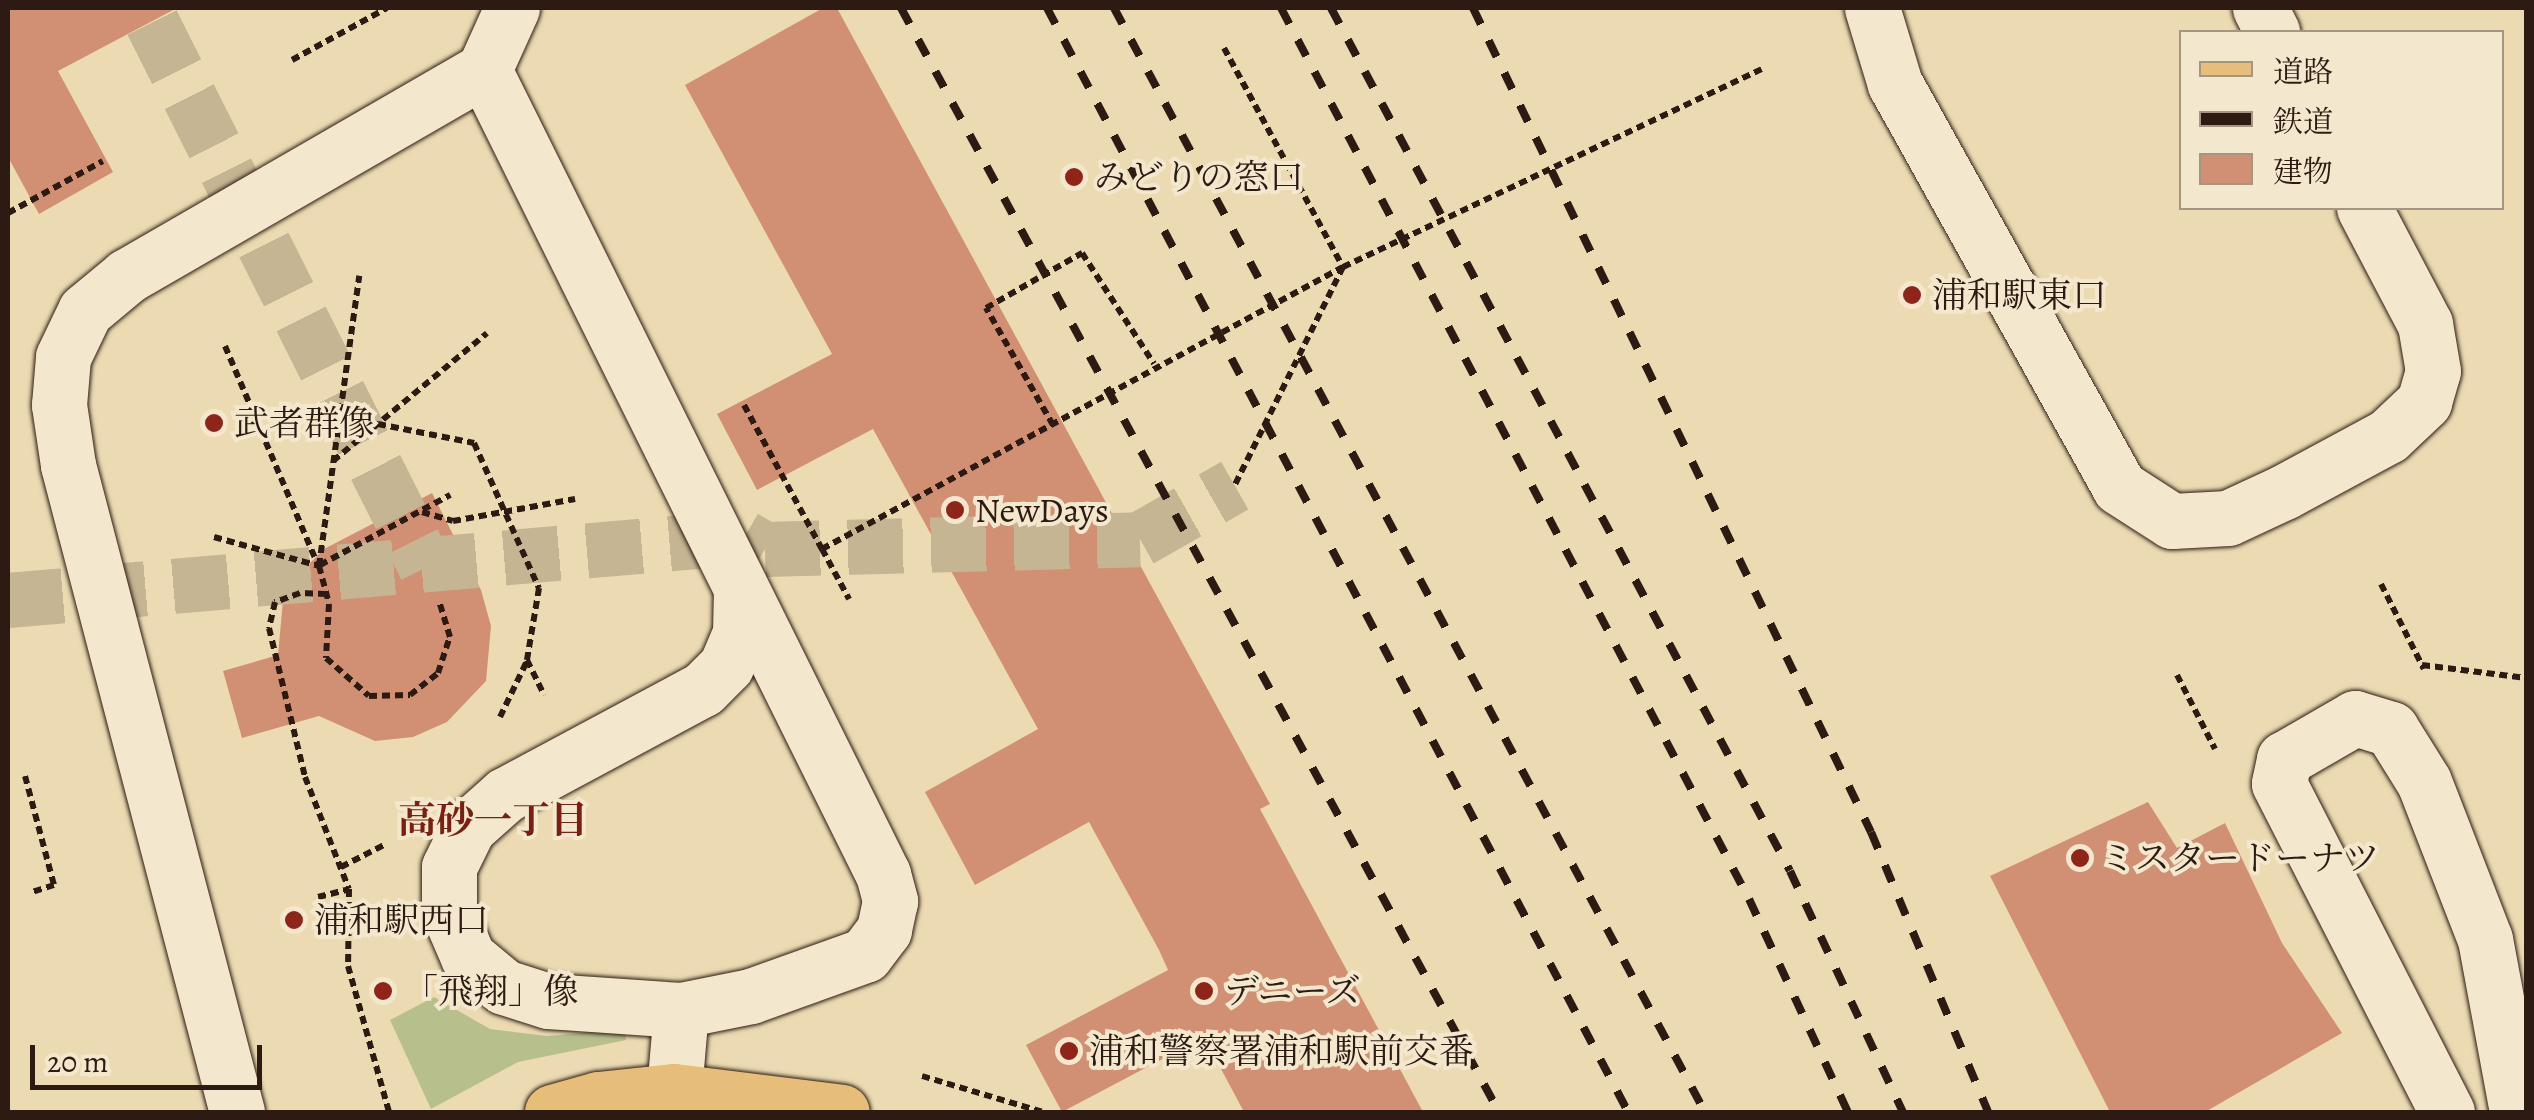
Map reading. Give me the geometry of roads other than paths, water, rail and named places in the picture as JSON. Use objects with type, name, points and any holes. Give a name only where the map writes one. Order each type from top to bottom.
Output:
[{"type":"main road","points":[[552,1112],[598,1099],[674,1091],[842,1112]]},
{"type":"street","points":[[238,1112],[68,465],[59,405],[63,357],[85,311],[127,276],[484,70],[512,8]]},
{"type":"street","points":[[1872,8],[1896,84],[2119,487],[2172,521],[2228,518],[2284,492],[2388,436],[2424,402],[2433,371],[2425,324],[2365,210]]},
{"type":"street","points":[[1896,84],[1896,29],[1911,8]]},
{"type":"street","points":[[484,70],[741,590],[890,900],[884,930],[865,955],[751,996],[680,1010],[548,1001],[504,987],[468,957],[449,914],[449,867],[468,828],[506,795],[702,690],[726,666],[740,633],[741,590]]},
{"type":"street","points":[[2447,1112],[2279,784],[2284,759],[2354,718],[2391,729],[2424,782],[2484,939],[2517,1112]]},
{"type":"street","points":[[674,1091],[680,1010]]},
{"type":"tunnel","points":[[152,22],[426,567]]},
{"type":"tunnel","points":[[8,600],[744,537],[765,549],[1140,539],[1235,485]]},
{"type":"railway","points":[[901,8],[1499,1112]]},
{"type":"railway","points":[[1047,8],[1628,1112]]},
{"type":"railway","points":[[1114,8],[1705,1112]]},
{"type":"railway","points":[[1281,8],[1749,899],[1848,1112]]},
{"type":"railway","points":[[1331,8],[1790,871],[1903,1112]]},
{"type":"railway","points":[[1473,8],[1871,832],[1988,1112]]},
{"type":"place","name":"みどりの窓口","points":[[1074,177]]},
{"type":"place","name":"浦和駅東口","points":[[1912,295]]},
{"type":"place","name":"武者群像","points":[[214,423]]},
{"type":"place","name":"NewDays","points":[[955,510]]},
{"type":"place","name":"ミスタードーナツ","points":[[2080,858]]},
{"type":"place","name":"浦和駅西口","points":[[294,920]]},
{"type":"place","name":"「飛翔」像","points":[[383,991]]},
{"type":"place","name":"デニーズ","points":[[1204,991]]},
{"type":"place","name":"浦和警察署浦和駅前交番","points":[[1069,1051]]},
{"type":"district","name":"高砂一丁目","points":[[493,821]]}]
